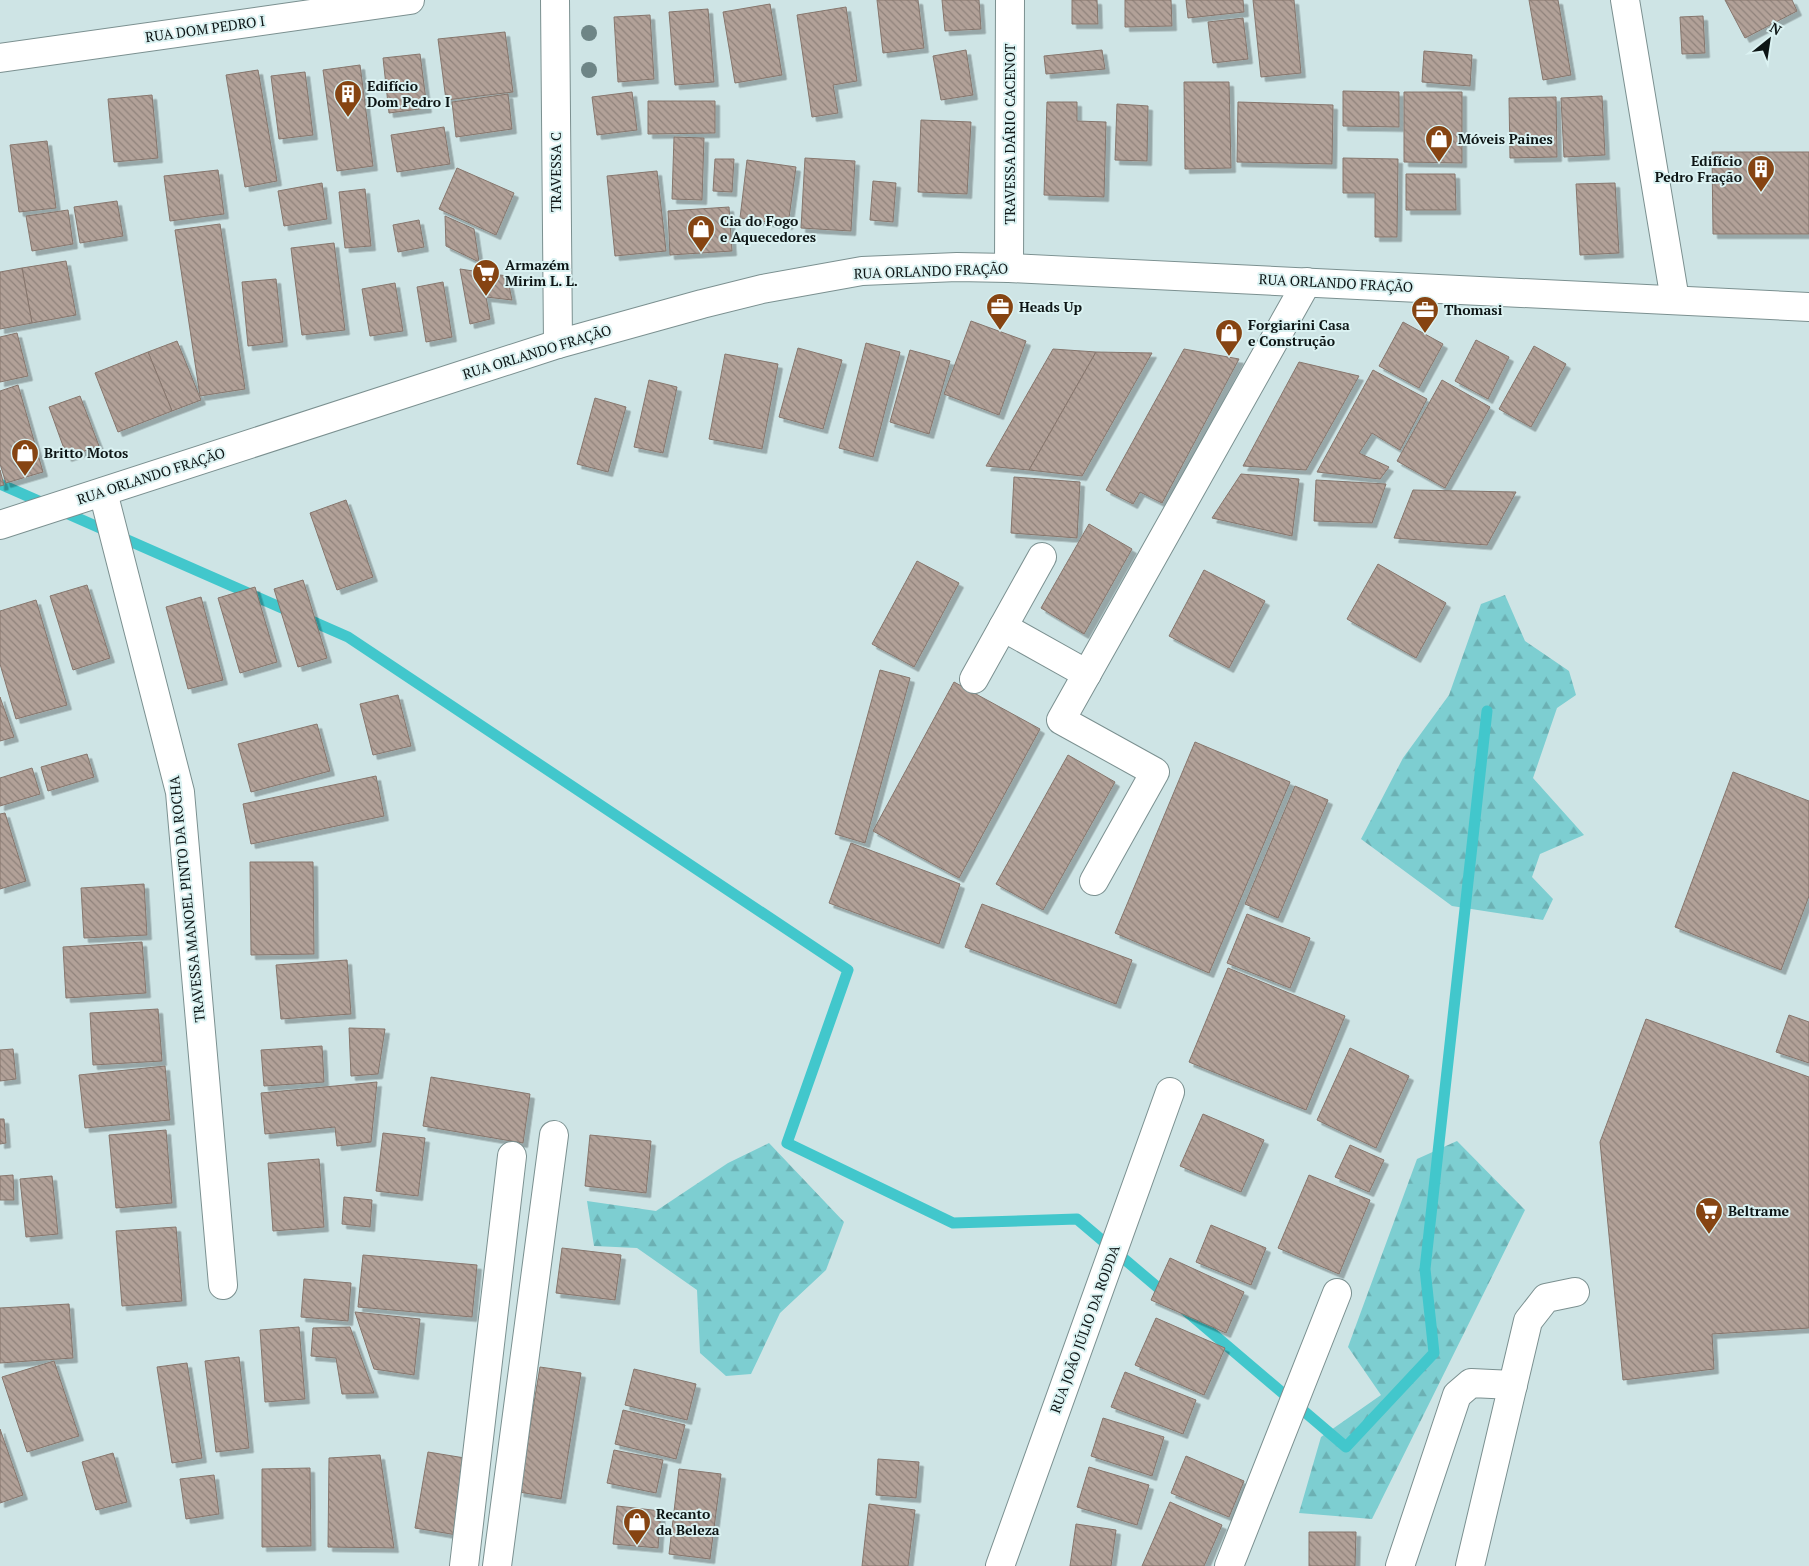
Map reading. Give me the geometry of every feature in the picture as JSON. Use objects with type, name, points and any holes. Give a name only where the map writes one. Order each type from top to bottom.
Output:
[{"type":"street","name":"RUA DOM PEDRO I","points":[[0,58],[410,0]]},
{"type":"street","name":"TRAVESSA C","points":[[555,0],[558,344]]},
{"type":"street","name":"TRAVESSA DÁRIO CACENOT","points":[[1009,268],[1010,0]]},
{"type":"street","points":[[1626,0],[1675,300]]},
{"type":"street","name":"RUA ORLANDO FRAÇÃO","points":[[0,525],[558,344],[762,289],[862,271],[956,267],[1009,268],[1809,307]]},
{"type":"street","points":[[1094,881],[1154,772],[1061,720],[1307,282]]},
{"type":"street","name":"TRAVESSA MANOEL PINTO DA ROCHA","points":[[103,492],[180,792],[223,1285]]},
{"type":"street","points":[[974,679],[1042,557]]},
{"type":"street","points":[[1003,627],[1087,674]]},
{"type":"street","name":"RUA JOÃO JÚLIO DA RODDA","points":[[1000,1566],[1170,1092]]},
{"type":"street","points":[[497,1566],[554,1135]]},
{"type":"street","points":[[464,1566],[512,1156]]},
{"type":"street","points":[[1470,1566],[1528,1321],[1546,1298],[1575,1292]]},
{"type":"street","points":[[1230,1566],[1337,1294]]},
{"type":"street","points":[[1400,1566],[1456,1395],[1471,1383],[1513,1385]]},
{"type":"green space","points":[[1505,595],[1525,641],[1569,671],[1576,695],[1557,708],[1533,778],[1584,835],[1540,854],[1532,877],[1553,899],[1543,920],[1452,906],[1361,839],[1403,758],[1449,695],[1481,604]]},
{"type":"green space","points":[[1457,1141],[1525,1210],[1372,1519],[1299,1513],[1321,1437],[1381,1395],[1348,1347],[1417,1159]]},
{"type":"green space","points":[[769,1143],[844,1222],[826,1270],[780,1313],[751,1374],[726,1376],[700,1353],[697,1290],[637,1248],[594,1246],[587,1201],[656,1211],[728,1163]]},
{"type":"building","points":[[877,0],[918,0],[924,48],[883,53]]},
{"type":"building","points":[[942,0],[979,0],[981,29],[945,31]]},
{"type":"building","points":[[1072,0],[1097,0],[1098,24],[1072,24]]},
{"type":"building","points":[[1125,0],[1171,0],[1172,26],[1125,27]]},
{"type":"building","points":[[1186,0],[1243,0],[1244,12],[1188,18]]},
{"type":"building","points":[[1253,0],[1294,0],[1301,73],[1261,77]]},
{"type":"building","points":[[1529,0],[1558,0],[1571,75],[1543,80]]},
{"type":"building","points":[[1725,0],[1792,0],[1797,11],[1745,38]]},
{"type":"building","points":[[770,4],[782,75],[735,83],[723,12]]},
{"type":"building","points":[[846,7],[857,81],[833,85],[838,113],[812,117],[797,15]]},
{"type":"building","points":[[708,9],[714,82],[675,85],[669,12]]},
{"type":"building","points":[[650,15],[654,79],[618,82],[614,17]]},
{"type":"building","points":[[1703,16],[1705,53],[1682,54],[1680,17]]},
{"type":"building","points":[[1243,18],[1248,59],[1213,63],[1208,22]]},
{"type":"building","points":[[505,32],[513,92],[446,100],[438,39]]},
{"type":"building","points":[[966,50],[973,95],[941,100],[933,56]]},
{"type":"building","points":[[1102,50],[1105,69],[1046,74],[1044,56]]},
{"type":"building","points":[[1424,51],[1472,55],[1470,86],[1422,82]]},
{"type":"building","points":[[420,54],[427,108],[389,113],[383,58]]},
{"type":"building","name":"Edifício Dom Pedro I","points":[[360,65],[373,166],[337,171],[323,70]]},
{"type":"building","points":[[258,70],[277,181],[245,187],[226,75]]},
{"type":"building","points":[[305,72],[313,135],[279,139],[271,76]]},
{"type":"building","points":[[1184,82],[1229,82],[1231,168],[1185,169]]},
{"type":"building","points":[[1343,91],[1399,92],[1399,127],[1343,126]]},
{"type":"building","points":[[632,92],[637,130],[597,135],[592,97]]},
{"type":"building","points":[[1404,92],[1462,92],[1462,163],[1404,162]]},
{"type":"building","points":[[508,94],[512,129],[456,137],[452,102]]},
{"type":"building","points":[[152,95],[158,158],[114,162],[108,99]]},
{"type":"building","points":[[1602,96],[1605,155],[1564,157],[1561,98]]},
{"type":"building","points":[[1556,97],[1557,157],[1510,158],[1509,98]]},
{"type":"building","points":[[648,101],[715,101],[715,133],[648,134]]},
{"type":"building","points":[[1047,102],[1077,102],[1077,121],[1106,122],[1104,197],[1044,195]]},
{"type":"building","points":[[1238,102],[1333,105],[1332,164],[1237,162]]},
{"type":"building","points":[[1117,104],[1148,106],[1147,161],[1115,160]]},
{"type":"building","points":[[921,120],[971,122],[967,194],[918,192]]},
{"type":"building","points":[[444,127],[450,164],[397,172],[391,135]]},
{"type":"building","points":[[674,137],[704,138],[702,200],[672,199]]},
{"type":"building","points":[[47,141],[56,208],[19,212],[10,145]]},
{"type":"building","name":"Edifício Pedro Fração","points":[[1712,152],[1809,152],[1809,234],[1713,234]]},
{"type":"building","points":[[805,158],[855,161],[851,231],[801,228]]},
{"type":"building","points":[[1343,158],[1398,159],[1397,237],[1375,237],[1375,193],[1343,193]]},
{"type":"building","points":[[715,159],[734,159],[732,192],[713,191]]},
{"type":"building","points":[[747,160],[796,167],[788,225],[740,218]]},
{"type":"building","points":[[457,168],[514,193],[496,235],[439,209]]},
{"type":"building","points":[[218,170],[224,214],[170,221],[164,176]]},
{"type":"building","points":[[657,171],[666,251],[615,256],[607,176]]},
{"type":"building","points":[[1406,174],[1455,174],[1456,210],[1406,210]]},
{"type":"building","points":[[873,181],[896,183],[893,222],[870,220]]},
{"type":"building","points":[[322,183],[327,219],[284,226],[278,191]]},
{"type":"building","points":[[1615,183],[1619,253],[1580,255],[1576,184]]},
{"type":"building","points":[[365,189],[371,246],[345,248],[339,192]]},
{"type":"building","points":[[117,201],[123,236],[80,243],[74,207]]},
{"type":"building","points":[[729,207],[732,251],[670,255],[668,211]]},
{"type":"building","points":[[68,210],[73,244],[32,251],[26,216]]},
{"type":"building","points":[[445,216],[474,229],[479,262],[446,246]]},
{"type":"building","points":[[419,220],[424,247],[398,252],[393,225]]},
{"type":"building","points":[[220,224],[245,389],[200,396],[175,230]]},
{"type":"building","points":[[334,243],[345,330],[302,335],[291,248]]},
{"type":"building","points":[[66,261],[76,315],[32,323],[22,268]]},
{"type":"building","points":[[22,268],[32,323],[0,329],[0,272]]},
{"type":"building","points":[[460,269],[507,276],[512,300],[486,297],[490,319],[470,324]]},
{"type":"building","points":[[276,279],[283,342],[248,346],[242,282]]},
{"type":"building","points":[[443,282],[452,337],[426,342],[417,287]]},
{"type":"building","points":[[395,283],[403,331],[370,336],[362,289]]},
{"type":"building","points":[[971,321],[1026,341],[999,415],[944,394]]},
{"type":"building","points":[[1403,322],[1443,344],[1419,388],[1379,366]]},
{"type":"building","points":[[17,333],[28,376],[0,382],[0,337]]},
{"type":"building","points":[[1476,340],[1509,357],[1488,399],[1455,381]]},
{"type":"building","points":[[177,341],[201,400],[172,411],[148,352]]},
{"type":"building","points":[[866,343],[900,352],[873,457],[839,448]]},
{"type":"building","points":[[1534,346],[1566,364],[1531,427],[1499,409]]},
{"type":"building","points":[[798,348],[842,360],[823,429],[779,417]]},
{"type":"building","points":[[1053,349],[1096,352],[1029,470],[986,466]]},
{"type":"building","points":[[1184,349],[1239,359],[1162,503],[1140,492],[1133,504],[1106,490]]},
{"type":"building","points":[[910,350],[950,361],[929,434],[890,422]]},
{"type":"building","points":[[148,352],[172,411],[118,432],[95,373]]},
{"type":"building","points":[[1096,352],[1152,353],[1082,476],[1029,470]]},
{"type":"building","points":[[725,354],[778,364],[762,449],[709,439]]},
{"type":"building","points":[[1299,362],[1359,376],[1306,470],[1243,466]]},
{"type":"building","points":[[1373,370],[1427,399],[1400,450],[1372,433],[1359,453],[1389,467],[1380,479],[1317,472]]},
{"type":"building","points":[[649,380],[677,387],[663,453],[634,447]]},
{"type":"building","points":[[1442,380],[1490,407],[1445,488],[1397,461]]},
{"type":"building","points":[[18,385],[43,472],[6,483],[0,464],[0,391]]},
{"type":"building","points":[[80,396],[99,446],[67,457],[49,407]]},
{"type":"building","points":[[595,398],[626,407],[608,472],[577,464]]},
{"type":"building","points":[[0,470],[4,485],[0,486]]},
{"type":"building","points":[[1241,474],[1299,479],[1292,536],[1212,518]]},
{"type":"building","points":[[1014,477],[1080,482],[1077,538],[1011,533]]},
{"type":"building","points":[[1316,480],[1386,484],[1372,523],[1314,521]]},
{"type":"building","points":[[1413,490],[1516,492],[1487,545],[1394,538]]},
{"type":"building","points":[[346,500],[373,577],[337,590],[310,513]]},
{"type":"building","points":[[1089,524],[1132,549],[1084,634],[1041,608]]},
{"type":"building","points":[[917,561],[959,583],[914,667],[872,644]]},
{"type":"building","points":[[1378,564],[1446,603],[1416,658],[1347,619]]},
{"type":"building","points":[[1204,570],[1265,601],[1229,668],[1169,636]]},
{"type":"building","points":[[303,580],[327,658],[298,667],[274,589]]},
{"type":"building","points":[[87,585],[110,658],[73,670],[50,596]]},
{"type":"building","points":[[255,587],[277,662],[240,673],[218,598]]},
{"type":"building","points":[[201,597],[223,680],[188,689],[166,607]]},
{"type":"building","points":[[36,600],[67,705],[16,719],[0,664],[0,611]]},
{"type":"building","points":[[880,670],[910,678],[865,843],[835,834]]},
{"type":"building","points":[[954,682],[1040,729],[959,878],[873,831]]},
{"type":"building","points":[[398,695],[411,746],[373,755],[360,704]]},
{"type":"building","points":[[0,697],[14,737],[0,741]]},
{"type":"building","points":[[317,724],[330,771],[251,792],[238,744]]},
{"type":"building","points":[[1195,742],[1290,782],[1209,973],[1115,933]]},
{"type":"building","points":[[87,754],[94,777],[48,791],[41,767]]},
{"type":"building","points":[[1068,755],[1115,782],[1043,910],[996,884]]},
{"type":"building","points":[[32,768],[40,794],[0,806],[0,778]]},
{"type":"building","points":[[1733,772],[1809,801],[1809,896],[1781,970],[1675,927]]},
{"type":"building","points":[[376,776],[384,816],[251,844],[243,804]]},
{"type":"building","points":[[1295,786],[1328,800],[1278,918],[1245,904]]},
{"type":"building","points":[[5,813],[26,881],[0,889],[0,814]]},
{"type":"building","points":[[851,843],[960,884],[939,944],[829,903]]},
{"type":"building","points":[[250,862],[313,862],[314,954],[251,955]]},
{"type":"building","points":[[144,884],[147,935],[84,938],[81,888]]},
{"type":"building","points":[[982,904],[1132,960],[1116,1004],[965,947]]},
{"type":"building","points":[[1247,914],[1310,938],[1290,988],[1227,963]]},
{"type":"building","points":[[142,942],[146,993],[66,998],[63,947]]},
{"type":"building","points":[[347,960],[351,1014],[281,1019],[276,965]]},
{"type":"building","points":[[1228,968],[1345,1016],[1306,1110],[1189,1062]]},
{"type":"building","points":[[158,1009],[162,1061],[93,1065],[90,1013]]},
{"type":"building","points":[[1789,1015],[1809,1022],[1809,1063],[1776,1052]]},
{"type":"building","name":"Beltrame","points":[[1646,1019],[1809,1077],[1809,1328],[1712,1334],[1714,1369],[1623,1380],[1600,1142]]},
{"type":"building","points":[[349,1028],[385,1029],[378,1074],[351,1076]]},
{"type":"building","points":[[322,1046],[324,1082],[264,1086],[261,1050]]},
{"type":"building","points":[[1350,1048],[1409,1076],[1376,1148],[1317,1120]]},
{"type":"building","points":[[13,1049],[16,1079],[0,1081],[0,1050]]},
{"type":"building","points":[[165,1066],[170,1120],[85,1128],[79,1075]]},
{"type":"building","points":[[431,1077],[530,1094],[523,1143],[423,1126]]},
{"type":"building","points":[[377,1082],[371,1142],[337,1146],[335,1127],[265,1134],[261,1093]]},
{"type":"building","points":[[1203,1114],[1264,1140],[1241,1192],[1180,1166]]},
{"type":"building","points":[[0,1119],[4,1119],[6,1143],[0,1144]]},
{"type":"building","points":[[166,1130],[172,1203],[116,1208],[109,1135]]},
{"type":"building","points":[[383,1133],[425,1138],[418,1196],[376,1191]]},
{"type":"building","points":[[590,1135],[651,1141],[646,1193],[585,1186]]},
{"type":"building","points":[[1350,1145],[1384,1160],[1369,1192],[1335,1177]]},
{"type":"building","points":[[319,1159],[324,1227],[273,1231],[268,1163]]},
{"type":"building","points":[[13,1175],[14,1200],[0,1200],[0,1176]]},
{"type":"building","points":[[1309,1175],[1370,1200],[1339,1274],[1278,1248]]},
{"type":"building","points":[[52,1176],[58,1234],[26,1237],[20,1179]]},
{"type":"building","points":[[344,1197],[372,1200],[370,1227],[342,1224]]},
{"type":"building","points":[[1211,1225],[1266,1248],[1251,1285],[1196,1262]]},
{"type":"building","points":[[176,1227],[182,1301],[122,1306],[116,1231]]},
{"type":"building","points":[[562,1248],[621,1255],[615,1300],[556,1293]]},
{"type":"building","points":[[363,1255],[477,1265],[472,1317],[358,1307]]},
{"type":"building","points":[[1170,1258],[1244,1292],[1226,1333],[1151,1300]]},
{"type":"building","points":[[304,1279],[351,1283],[348,1321],[301,1317]]},
{"type":"building","points":[[69,1304],[73,1358],[0,1363],[0,1308]]},
{"type":"building","points":[[355,1312],[420,1319],[414,1375],[374,1369]]},
{"type":"building","points":[[1156,1318],[1225,1348],[1204,1395],[1135,1365]]},
{"type":"building","points":[[299,1327],[305,1399],[265,1402],[260,1330]]},
{"type":"building","points":[[350,1327],[374,1393],[342,1394],[336,1358],[311,1356],[313,1328]]},
{"type":"building","points":[[239,1357],[249,1448],[216,1452],[205,1361]]},
{"type":"building","points":[[54,1361],[79,1436],[27,1452],[2,1377]]},
{"type":"building","points":[[187,1363],[202,1458],[172,1463],[157,1367]]},
{"type":"building","points":[[540,1367],[581,1373],[561,1499],[519,1492]]},
{"type":"building","points":[[634,1369],[696,1384],[687,1420],[625,1405]]},
{"type":"building","points":[[1125,1372],[1196,1400],[1183,1434],[1111,1407]]},
{"type":"building","points":[[623,1410],[685,1425],[676,1459],[615,1444]]},
{"type":"building","points":[[1103,1418],[1164,1437],[1152,1476],[1091,1456]]},
{"type":"building","points":[[0,1429],[23,1495],[0,1503]]},
{"type":"building","points":[[614,1450],[663,1460],[656,1493],[607,1483]]},
{"type":"building","points":[[428,1452],[477,1460],[463,1536],[415,1528]]},
{"type":"building","points":[[113,1453],[127,1502],[96,1510],[82,1462]]},
{"type":"building","points":[[380,1455],[394,1548],[328,1547],[329,1458]]},
{"type":"building","points":[[1186,1456],[1244,1481],[1229,1517],[1171,1493]]},
{"type":"building","points":[[878,1459],[919,1462],[916,1498],[876,1495]]},
{"type":"building","points":[[1089,1467],[1149,1485],[1137,1525],[1077,1507]]},
{"type":"building","points":[[310,1468],[311,1546],[262,1547],[262,1469]]},
{"type":"building","points":[[679,1469],[721,1474],[710,1559],[669,1554]]},
{"type":"building","points":[[214,1475],[219,1514],[186,1519],[180,1479]]},
{"type":"building","points":[[1170,1502],[1222,1525],[1204,1566],[1142,1566]]},
{"type":"building","points":[[869,1504],[915,1510],[908,1566],[862,1566]]},
{"type":"building","points":[[617,1506],[661,1511],[658,1548],[613,1544]]},
{"type":"building","points":[[1076,1524],[1116,1530],[1111,1566],[1070,1566]]},
{"type":"building","points":[[1309,1532],[1356,1532],[1355,1566],[1309,1566]]},
{"type":"waterway","points":[[0,484],[348,637],[848,970],[787,1143],[953,1223],[1077,1219],[1169,1297]]},
{"type":"waterway","points":[[1185,1310],[1346,1447],[1434,1353],[1425,1269],[1487,711]]},
{"type":"place","name":"Edifício Dom Pedro I","points":[[348,118]]},
{"type":"place","name":"Móveis Paines","points":[[1439,163]]},
{"type":"place","name":"Edifício Pedro Fração","points":[[1761,193]]},
{"type":"place","name":"Cia do Fogo e Aquecedores","points":[[701,253]]},
{"type":"place","name":"Armazém Mirim L. L.","points":[[486,297]]},
{"type":"place","name":"Heads Up","points":[[1000,331]]},
{"type":"place","name":"Thomasi","points":[[1425,334]]},
{"type":"place","name":"Forgiarini Casa e Construção","points":[[1229,357]]},
{"type":"place","name":"Britto Motos","points":[[25,477]]},
{"type":"place","name":"Beltrame","points":[[1709,1235]]},
{"type":"place","name":"Recanto da Beleza","points":[[637,1546]]}]
